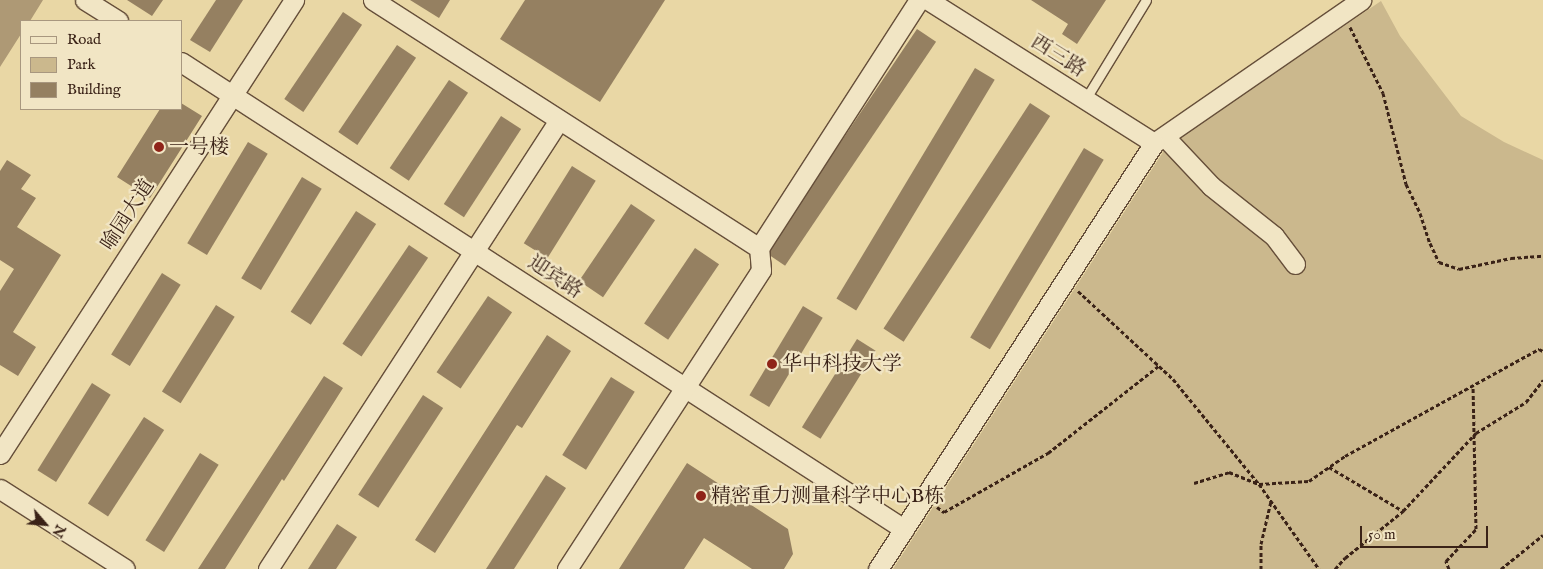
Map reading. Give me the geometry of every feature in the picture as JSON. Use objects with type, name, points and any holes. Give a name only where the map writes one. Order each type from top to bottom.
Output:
[{"type":"street","points":[[85,0],[116,20]]},
{"type":"street","name":"喻园大道","points":[[0,454],[294,0]]},
{"type":"street","points":[[373,0],[759,248]]},
{"type":"street","points":[[568,569],[760,270],[759,248],[919,0]]},
{"type":"street","name":"西三路","points":[[928,0],[1085,100],[1159,140],[1274,236],[1295,264]]},
{"type":"street","points":[[878,569],[1065,280],[1159,140],[1361,0]]},
{"type":"street","name":"迎宾路","points":[[182,63],[904,529]]},
{"type":"street","points":[[268,569],[559,120]]},
{"type":"street","points":[[0,488],[125,569]]},
{"type":"lane","points":[[1085,100],[1146,0]]},
{"type":"path","points":[[1342,13],[1367,57],[1383,93],[1406,184],[1420,213],[1430,243],[1439,262],[1459,269],[1511,258],[1543,256]]},
{"type":"path","points":[[1065,280],[1160,365],[1259,484],[1319,569]]},
{"type":"path","points":[[1194,483],[1229,472],[1259,484],[1309,481],[1329,467],[1539,349],[1543,351]]},
{"type":"path","points":[[923,500],[944,512],[1048,453],[1160,365]]},
{"type":"path","points":[[1335,569],[1345,558],[1403,510],[1474,435],[1526,402],[1543,380]]},
{"type":"path","points":[[1450,569],[1446,561],[1476,529],[1473,386]]},
{"type":"path","points":[[1329,467],[1403,510]]},
{"type":"path","points":[[1261,569],[1261,544],[1271,500]]},
{"type":"path","points":[[1501,569],[1543,535]]},
{"type":"green space","points":[[1381,1],[1400,36],[1461,116],[1504,142],[1543,160],[1543,569],[893,569],[1167,146]]},
{"type":"shaded area","points":[[0,0],[43,0],[31,20],[20,20],[20,36],[0,67]]},
{"type":"building","points":[[127,0],[163,0],[152,16]]},
{"type":"building","points":[[216,0],[243,0],[210,52],[190,40]]},
{"type":"building","points":[[410,0],[450,0],[439,18]]},
{"type":"building","points":[[525,0],[665,0],[600,102],[500,39]]},
{"type":"building","points":[[1031,0],[1106,0],[1077,44],[1062,34],[1068,24]]},
{"type":"building","points":[[343,12],[362,25],[303,112],[284,99]]},
{"type":"building","points":[[917,29],[936,42],[785,266],[766,253]]},
{"type":"building","points":[[397,45],[416,58],[357,145],[338,132]]},
{"type":"building","points":[[975,68],[995,80],[856,310],[836,299]]},
{"type":"building","points":[[449,80],[468,93],[409,181],[390,168]]},
{"type":"building","points":[[1030,103],[1050,116],[904,342],[883,329]]},
{"type":"building","name":"一号楼","points":[[182,104],[202,116],[150,198],[117,177],[159,110],[182,110]]},
{"type":"building","points":[[501,116],[521,129],[464,217],[444,204]]},
{"type":"building","points":[[248,142],[268,154],[207,255],[187,243]]},
{"type":"building","points":[[1084,148],[1104,160],[990,349],[970,337]]},
{"type":"building","points":[[7,160],[31,175],[21,189],[36,198],[17,227],[61,255],[13,332],[36,347],[18,376],[0,365],[0,291],[14,269],[0,260],[0,171]]},
{"type":"building","points":[[572,166],[596,181],[548,258],[524,243]]},
{"type":"building","points":[[302,177],[322,189],[261,290],[241,278]]},
{"type":"building","points":[[631,204],[655,220],[603,297],[579,281]]},
{"type":"building","points":[[356,211],[376,224],[311,325],[291,312]]},
{"type":"building","points":[[409,245],[428,258],[362,357],[342,344]]},
{"type":"building","points":[[695,248],[719,264],[668,340],[644,323]]},
{"type":"building","points":[[162,273],[181,285],[130,366],[111,354]]},
{"type":"building","points":[[488,296],[512,312],[461,388],[437,372]]},
{"type":"building","points":[[216,305],[235,317],[181,403],[162,392]]},
{"type":"building","points":[[803,306],[823,318],[769,407],[749,395]]},
{"type":"building","points":[[547,335],[571,351],[522,428],[517,425],[435,553],[415,540]]},
{"type":"building","points":[[857,339],[876,351],[821,439],[802,427]]},
{"type":"building","points":[[324,376],[343,388],[284,481],[282,479],[225,569],[198,569]]},
{"type":"building","points":[[611,377],[635,392],[586,470],[562,455]]},
{"type":"building","points":[[92,383],[111,395],[56,482],[37,470]]},
{"type":"building","points":[[423,395],[443,408],[378,508],[358,495]]},
{"type":"building","points":[[144,417],[164,430],[108,516],[88,503]]},
{"type":"building","points":[[200,453],[219,465],[164,552],[145,540]]},
{"type":"building","name":"精密重力测量科学中心B栋","points":[[687,463],[788,529],[793,554],[784,569],[752,569],[704,538],[684,569],[619,569]]},
{"type":"building","points":[[546,475],[566,488],[514,569],[486,569]]},
{"type":"building","points":[[337,524],[357,537],[336,569],[308,569]]},
{"type":"place","name":"一号楼","points":[[159,147]]},
{"type":"place","name":"华中科技大学","points":[[772,364]]},
{"type":"place","name":"精密重力测量科学中心B栋","points":[[701,496]]}]
